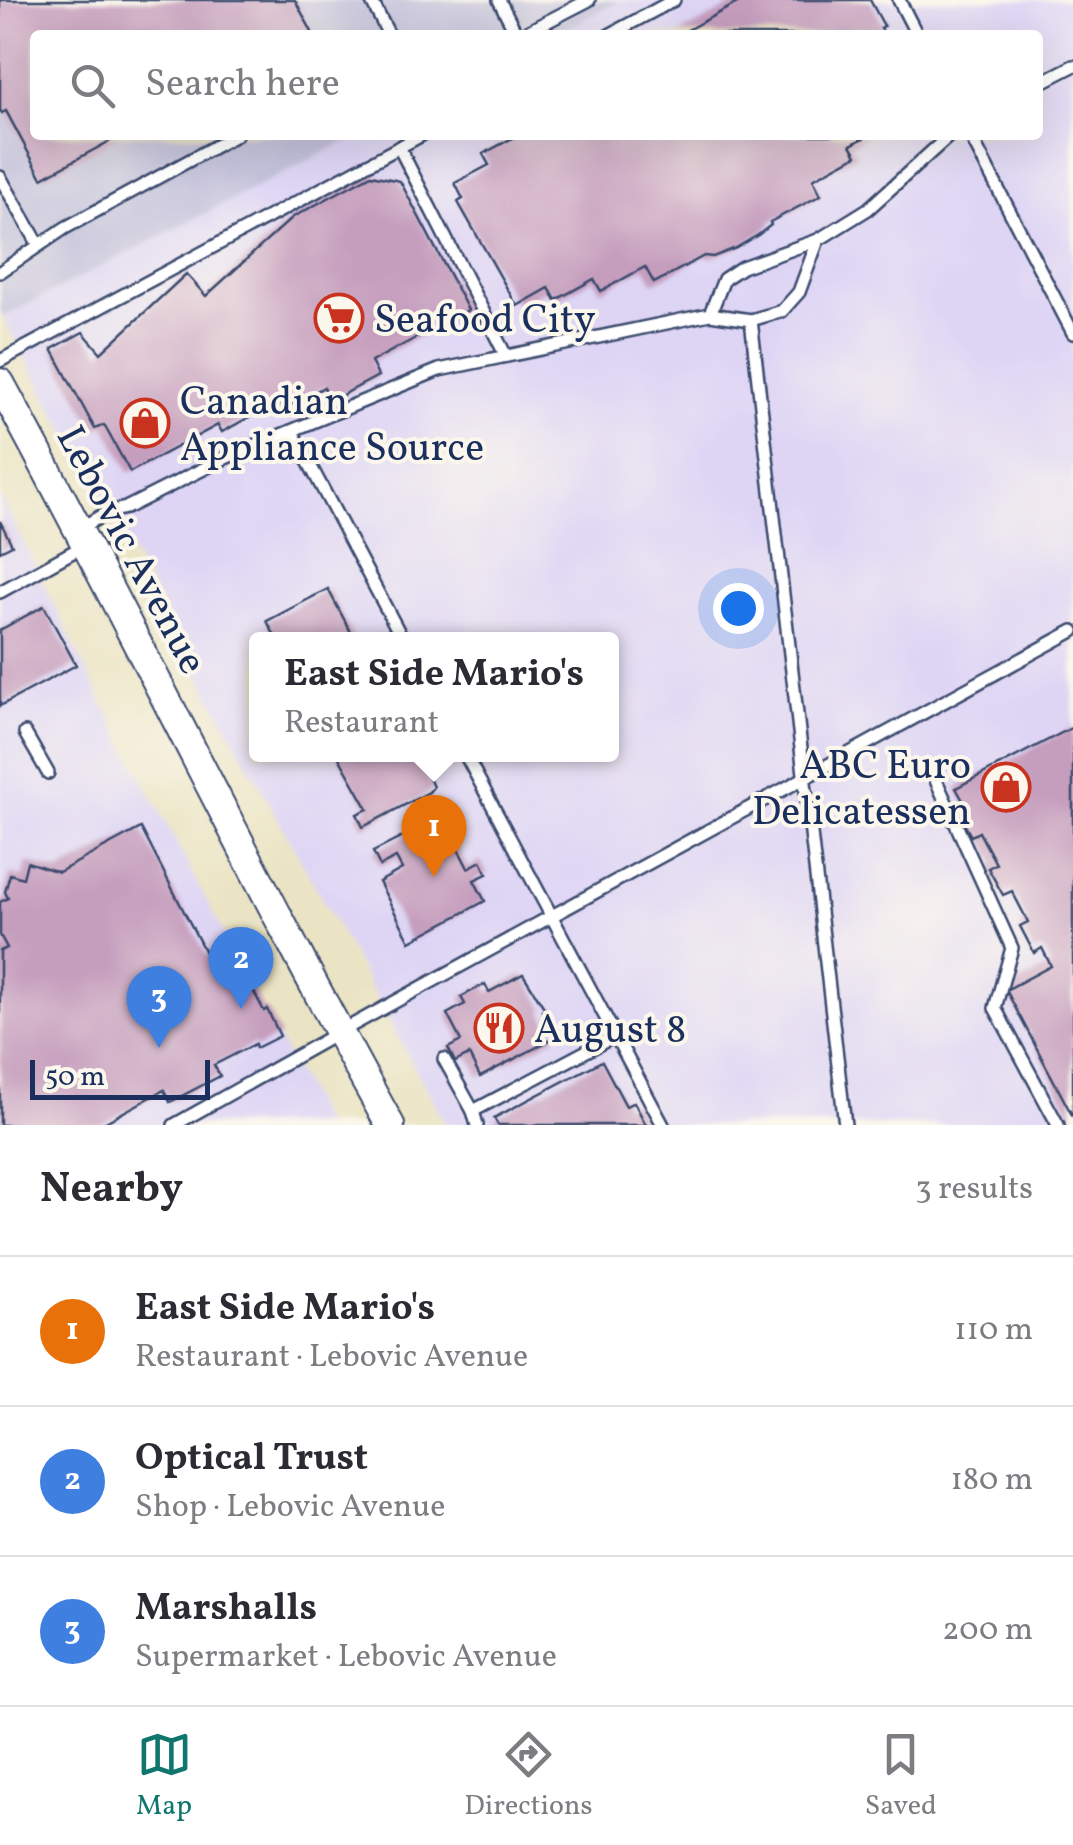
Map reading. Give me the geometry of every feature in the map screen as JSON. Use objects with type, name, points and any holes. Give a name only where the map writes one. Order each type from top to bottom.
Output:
[{"type":"street","name":"Lebovic Avenue","points":[[0,383],[338,1033],[390,1125]]},
{"type":"lane","points":[[371,0],[387,30]]},
{"type":"lane","points":[[499,0],[516,30]]},
{"type":"lane","points":[[529,30],[588,0]]},
{"type":"lane","points":[[618,30],[674,0]]},
{"type":"lane","points":[[899,0],[914,30]]},
{"type":"lane","points":[[1043,81],[1073,66]]},
{"type":"lane","points":[[0,272],[64,228],[227,140]]},
{"type":"lane","points":[[0,361],[413,140]]},
{"type":"lane","points":[[710,314],[724,280],[742,267],[818,240],[868,209],[944,140]]},
{"type":"lane","points":[[973,140],[1073,333]]},
{"type":"lane","points":[[399,148],[506,356]]},
{"type":"lane","points":[[0,177],[39,245]]},
{"type":"lane","points":[[0,592],[83,537],[108,512],[126,508],[226,458],[439,370],[710,314],[751,320],[782,311],[798,292],[818,240]]},
{"type":"lane","points":[[751,320],[845,1125]]},
{"type":"lane","points":[[292,430],[400,632]]},
{"type":"lane","points":[[174,1125],[1073,632]]},
{"type":"lane","points":[[26,733],[48,773]]},
{"type":"lane","points":[[469,762],[663,1125]]},
{"type":"lane","points":[[930,767],[1012,948],[995,1008],[1058,1125]]},
{"type":"lane","points":[[472,1111],[616,1036]]},
{"type":"lane","points":[[444,1059],[476,1125]]},
{"type":"shaded area","points":[[0,0],[621,0],[563,30],[30,30],[30,140],[348,140],[3,317]]},
{"type":"shaded area","points":[[621,0],[1073,0],[1073,1125],[446,1125],[3,317],[348,140],[1043,140],[1043,30],[563,30]]},
{"type":"shaded area","points":[[0,495],[91,680],[324,1125],[0,1125]]},
{"type":"building","points":[[0,0],[295,0],[311,30],[30,30],[30,140],[112,140],[42,178],[6,111],[0,110]]},
{"type":"building","points":[[743,0],[870,0],[884,26],[882,30],[687,30]]},
{"type":"building","points":[[509,140],[860,140],[851,145],[857,155],[813,179],[821,195],[770,222],[758,235],[736,248],[713,257],[704,256],[654,283],[645,267],[601,291],[594,279],[556,300],[549,288],[517,306],[458,202],[463,199],[455,183],[489,165],[483,154]]},
{"type":"building","points":[[371,175],[400,181],[468,310],[371,362],[378,376],[331,401],[324,387],[283,409],[279,401],[222,432],[218,425],[130,472],[104,425],[95,429],[52,349],[83,332],[101,353],[186,274],[206,296],[293,217]]},
{"type":"building","points":[[0,521],[12,545],[0,551]]},
{"type":"building","points":[[328,589],[351,632],[273,632],[267,621]]},
{"type":"building","points":[[44,606],[76,665],[0,706],[0,630]]},
{"type":"building","points":[[1073,727],[1073,1117],[1006,990],[1051,966],[1042,948],[1034,953],[1020,926],[1028,922],[1012,891],[1003,895],[988,868],[996,864],[979,832],[971,836],[957,811],[966,806],[956,788]]},
{"type":"building","points":[[342,762],[429,762],[427,773],[433,787],[429,792],[363,827],[357,814],[368,809]]},
{"type":"building","points":[[443,809],[448,818],[443,820],[468,868],[481,861],[487,874],[474,880],[485,901],[410,941],[379,882],[402,869],[396,858],[380,866],[373,852],[428,824],[425,818]]},
{"type":"building","points":[[141,828],[207,956],[229,945],[280,1036],[214,1065],[220,1076],[170,1102],[164,1090],[100,1125],[0,1125],[0,951],[7,948],[0,935],[0,902],[8,898],[5,892],[10,874],[23,878],[27,862],[59,872]]},
{"type":"building","points":[[523,974],[545,1009],[542,1011],[556,1037],[480,1077],[469,1055],[455,1062],[448,1048],[461,1041],[447,1014],[465,1004],[461,997],[485,984],[489,992]]},
{"type":"building","points":[[602,1061],[626,1106],[634,1102],[646,1125],[498,1125],[494,1118]]},
{"type":"place","name":"Seafood City","points":[[339,318]]},
{"type":"place","name":"Canadian Appliance Source","points":[[145,423]]},
{"type":"place","name":"ABC Euro Delicatessen","points":[[1006,787]]},
{"type":"place","name":"East Side Mario's","points":[[434,877]]},
{"type":"place","name":"Optical Trust","points":[[241,1009]]},
{"type":"place","name":"August 8","points":[[499,1028]]},
{"type":"place","name":"Marshalls","points":[[159,1048]]}]
